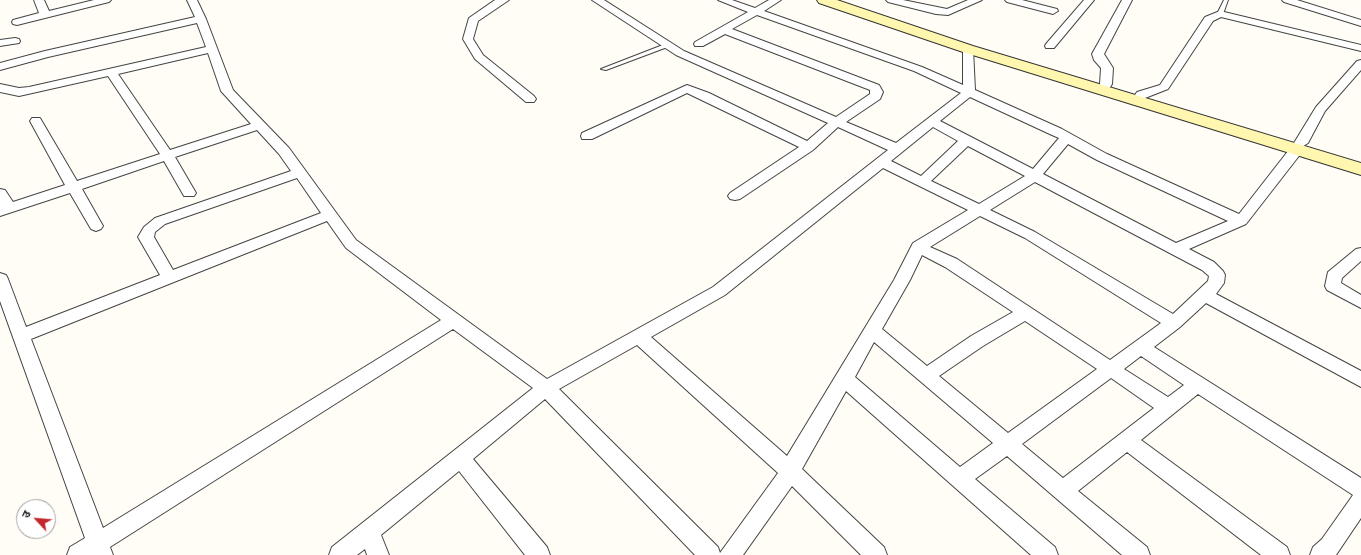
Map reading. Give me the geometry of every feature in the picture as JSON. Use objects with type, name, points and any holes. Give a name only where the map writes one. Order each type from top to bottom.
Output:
[{"type":"street","points":[[39,0],[44,15]]},
{"type":"street","points":[[17,22],[106,0]]},
{"type":"street","points":[[194,0],[227,91],[284,151],[351,244],[546,388],[710,555]]},
{"type":"street","points":[[504,0],[494,4],[473,20],[468,39],[478,57],[530,99]]},
{"type":"street","points":[[597,0],[680,53],[898,149]]},
{"type":"street","points":[[723,0],[918,69],[1067,137],[1102,157],[1241,221]]},
{"type":"street","points":[[699,44],[776,0]]},
{"type":"street","points":[[824,0],[968,49],[1141,95],[1299,146],[1361,169]]},
{"type":"street","points":[[838,0],[1104,86],[1299,146],[1361,162]]},
{"type":"street","points":[[891,0],[936,11],[948,12],[977,0]]},
{"type":"street","points":[[1010,0],[1053,11]]},
{"type":"street","points":[[1050,46],[1089,0]]},
{"type":"street","points":[[1104,86],[1107,68],[1100,60],[1098,54],[1127,0]]},
{"type":"street","points":[[1287,0],[1361,23]]},
{"type":"street","points":[[1141,95],[1164,87],[1209,19],[1220,14],[1361,48]]},
{"type":"street","points":[[0,67],[45,54],[201,20]]},
{"type":"street","points":[[725,30],[875,88],[877,92],[876,96],[837,122],[808,147],[735,196]]},
{"type":"street","points":[[0,43],[14,40]]},
{"type":"street","points":[[0,88],[19,92],[29,91],[212,49]]},
{"type":"street","points":[[968,49],[969,92]]},
{"type":"street","points":[[1176,249],[1241,221],[1299,146],[1320,110],[1361,63]]},
{"type":"street","points":[[110,72],[168,156],[189,193]]},
{"type":"street","points":[[587,136],[687,89],[808,147]]},
{"type":"street","points":[[340,555],[546,388],[719,291],[969,92]]},
{"type":"street","points":[[36,121],[96,226]]},
{"type":"street","points":[[932,122],[1208,266],[1217,275],[1216,283],[1205,295],[1174,322],[959,479]]},
{"type":"street","points":[[0,193],[5,210],[259,125]]},
{"type":"street","points":[[730,555],[790,471],[873,331],[902,280],[918,247],[1035,176],[1067,137]]},
{"type":"street","points":[[922,182],[967,140]]},
{"type":"street","points":[[882,162],[1030,236],[1174,322]]},
{"type":"street","points":[[169,278],[146,237],[149,230],[160,221],[299,173]]},
{"type":"street","points":[[20,336],[330,215]]},
{"type":"street","points":[[918,247],[951,263],[1168,407]]},
{"type":"street","points":[[1361,253],[1334,276],[1333,286],[1361,302]]},
{"type":"street","points":[[0,279],[100,549]]},
{"type":"street","points":[[1205,295],[1361,380]]},
{"type":"street","points":[[926,376],[977,341],[1025,312]]},
{"type":"street","points":[[78,555],[100,549],[454,320]]},
{"type":"street","points":[[873,331],[1139,555]]},
{"type":"street","points":[[638,336],[790,471],[876,555]]},
{"type":"street","points":[[1140,347],[1361,489]]},
{"type":"street","points":[[844,379],[1047,555]]},
{"type":"street","points":[[1063,491],[1198,384]]},
{"type":"street","points":[[1127,441],[1279,555]]},
{"type":"street","points":[[460,457],[539,555]]},
{"type":"street","points":[[1321,555],[1330,546],[1361,500]]},
{"type":"street","points":[[369,531],[378,555]]},
{"type":"lane","points":[[1220,14],[1226,0]]},
{"type":"lane","points":[[604,70],[668,45]]}]
